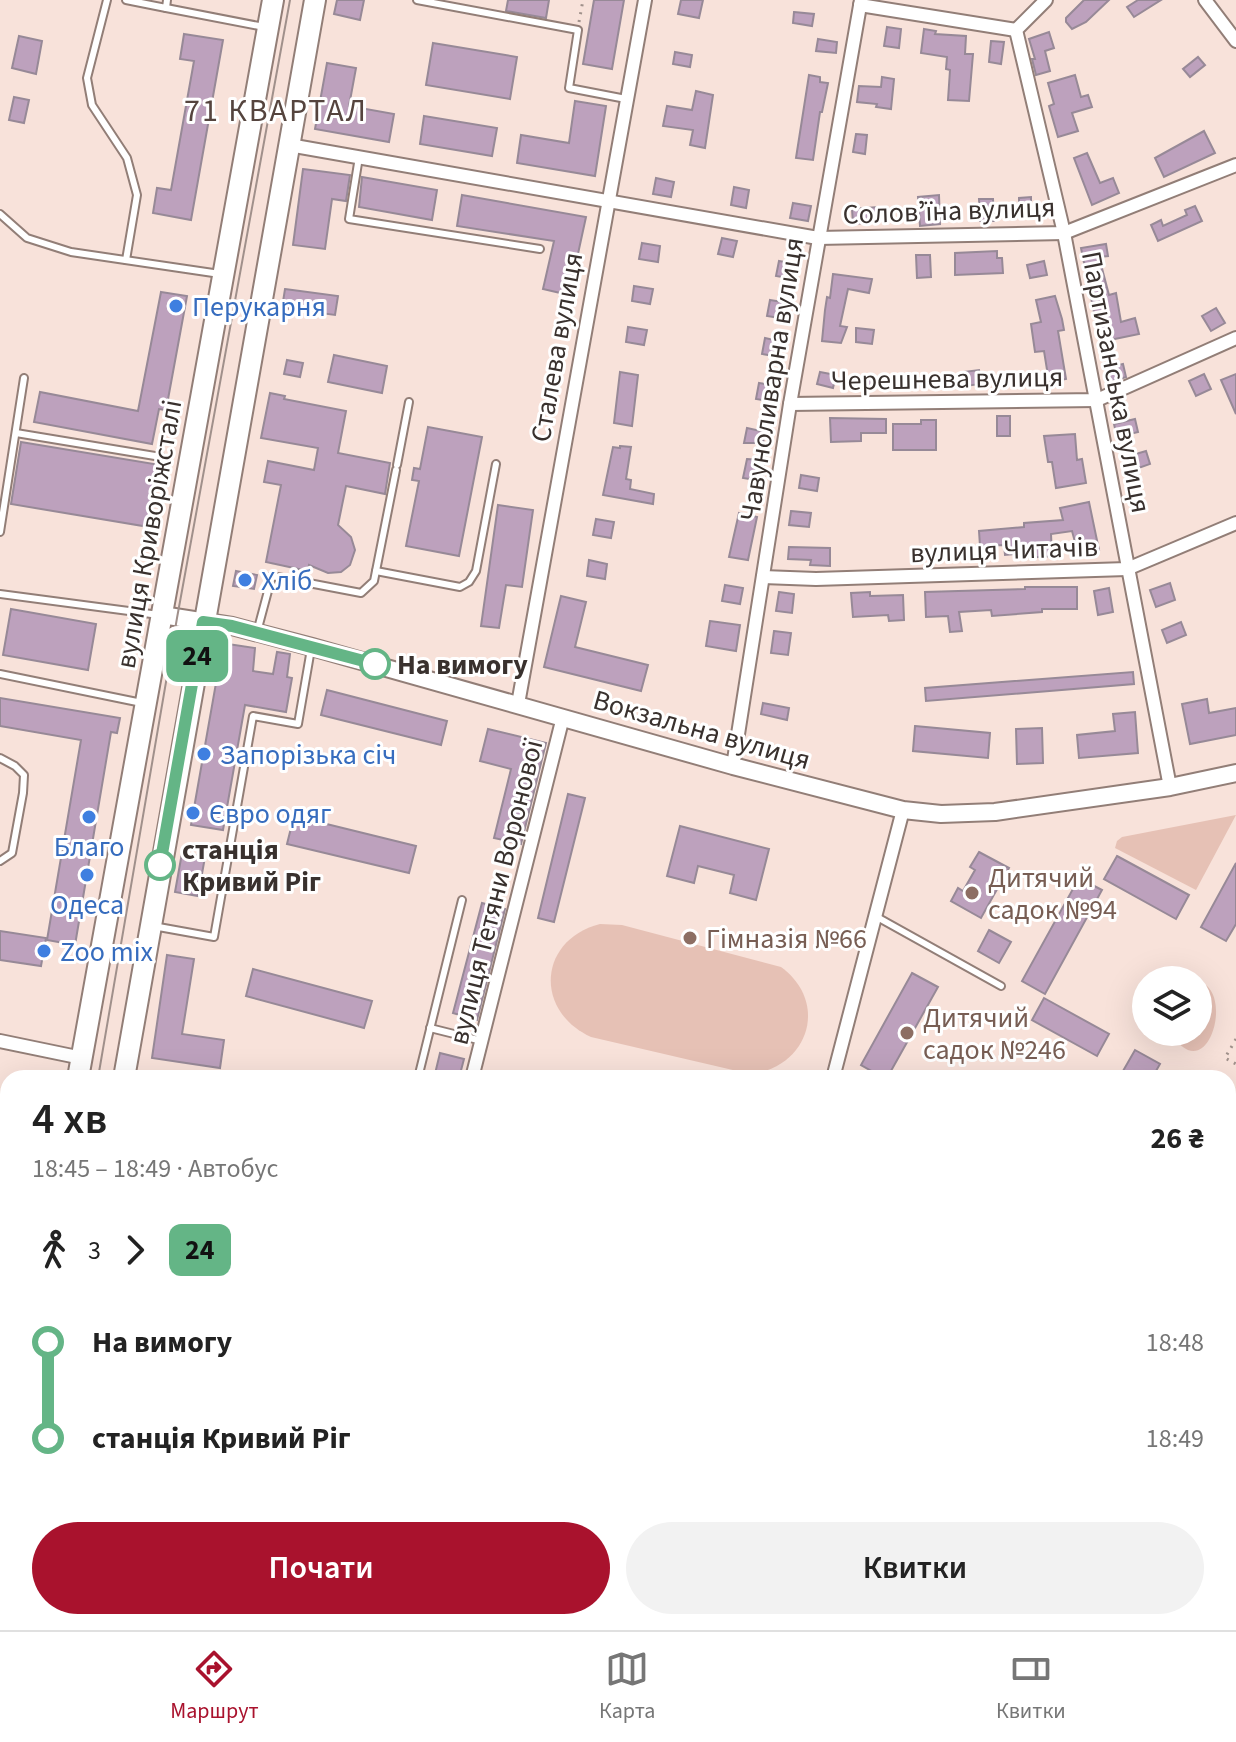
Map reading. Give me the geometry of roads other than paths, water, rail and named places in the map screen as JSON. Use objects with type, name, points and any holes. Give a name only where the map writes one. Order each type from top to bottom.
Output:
[{"type":"main road","name":"вулиця Криворіжсталі","points":[[80,1068],[273,0]]},
{"type":"main road","points":[[125,1070],[315,0]]},
{"type":"street","name":"Сталева вулиця","points":[[518,704],[645,0]]},
{"type":"street","points":[[861,2],[1016,30],[1046,0]]},
{"type":"street","name":"Чавуноливарна вулиця","points":[[733,766],[790,404],[861,2]]},
{"type":"street","points":[[1211,2],[1236,41]]},
{"type":"street","name":"Партизанська вулиця","points":[[1016,30],[1064,233],[1170,787]]},
{"type":"street","name":"Соловʼїна вулиця","points":[[289,145],[818,238],[1064,233],[1236,165]]},
{"type":"street","name":"Черешнева вулиця","points":[[790,404],[1097,400],[1236,338]]},
{"type":"street","name":"вулиця Читачів","points":[[763,577],[816,579],[1127,569],[1236,523]]},
{"type":"street","name":"Вокзальна вулиця","points":[[162,615],[312,647],[733,766],[903,810],[941,814],[995,812],[1170,787],[1236,773]]},
{"type":"street","name":"вулиця Тетяни Воронової","points":[[474,1070],[563,717]]},
{"type":"street","points":[[835,1070],[903,810]]},
{"type":"street","points":[[0,1041],[80,1068]]},
{"type":"lane","points":[[107,0],[87,78],[92,105],[127,158],[137,195],[126,260]]},
{"type":"lane","points":[[126,0],[167,4],[268,28]]},
{"type":"lane","points":[[417,0],[578,30],[569,88],[626,99]]},
{"type":"lane","points":[[359,157],[349,219],[540,249]]},
{"type":"lane","points":[[0,214],[27,238],[71,252],[223,275]]},
{"type":"lane","points":[[0,532],[24,378]]},
{"type":"lane","points":[[257,633],[272,576],[361,593],[374,581],[409,402]]},
{"type":"lane","points":[[16,433],[161,457]]},
{"type":"lane","points":[[376,571],[460,587],[469,582],[476,571],[496,464]]},
{"type":"lane","points":[[0,594],[162,615]]},
{"type":"lane","points":[[149,925],[214,937],[253,716],[298,724],[312,647]]},
{"type":"lane","points":[[0,674],[146,704]]},
{"type":"lane","points":[[0,758],[24,775],[12,853],[0,861]]},
{"type":"lane","points":[[420,1070],[462,900]]},
{"type":"lane","points":[[877,917],[1001,986]]},
{"type":"lane","points":[[430,1028],[482,1041]]},
{"type":"tram line","points":[[99,1070],[177,618],[290,0]]},
{"type":"place","name":"Перукарня","points":[[176,306]]},
{"type":"place","name":"Хліб","points":[[245,580]]},
{"type":"place","name":"На вимогу","points":[[375,664]]},
{"type":"place","name":"Запорізька січ","points":[[204,754]]},
{"type":"place","name":"Євро одяг","points":[[193,813]]},
{"type":"place","name":"Благо","points":[[89,817]]},
{"type":"place","name":"станція Кривий Ріг","points":[[160,865]]},
{"type":"place","name":"Одеса","points":[[87,875]]},
{"type":"place","name":"Дитячий садок №94","points":[[972,893]]},
{"type":"place","name":"Гімназія №66","points":[[690,938]]},
{"type":"place","name":"Zoo mix","points":[[44,951]]},
{"type":"place","name":"Дитячий садок №246","points":[[907,1033]]},
{"type":"district","name":"71 КВАРТАЛ","points":[[276,110]]}]
